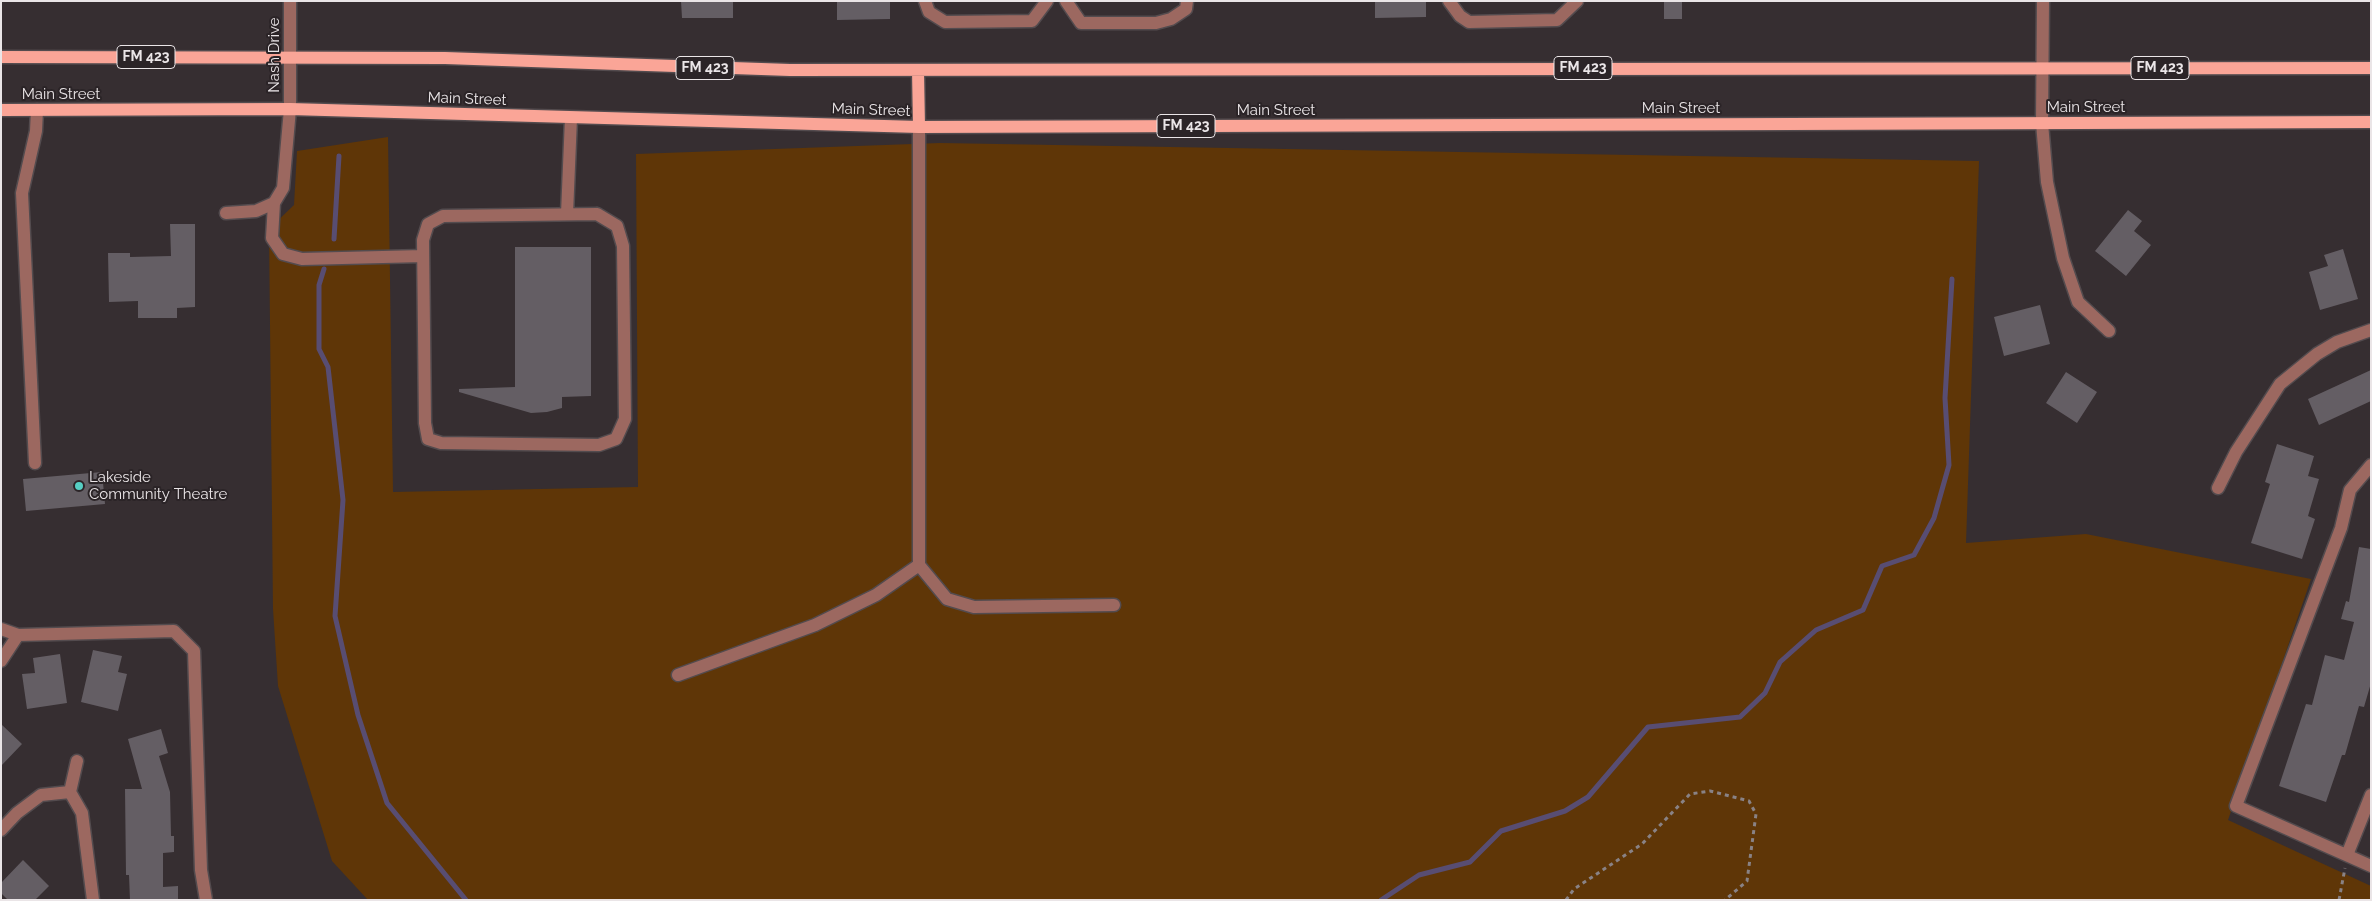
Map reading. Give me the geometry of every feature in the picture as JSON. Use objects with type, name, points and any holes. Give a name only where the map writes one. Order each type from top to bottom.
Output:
[{"type":"main road","name":"FM 423","points":[[1,57],[290,56],[445,58],[790,70],[2371,68]]},
{"type":"main road","points":[[918,70],[919,127]]},
{"type":"main road","name":"Main Street","points":[[1,110],[290,110],[919,127],[2371,122]]},
{"type":"street","name":"Nash Drive","points":[[274,203],[283,188],[290,110],[290,1]]},
{"type":"street","points":[[924,1],[929,12],[945,22],[1032,21],[1047,1]]},
{"type":"street","points":[[1066,1],[1081,23],[1156,22],[1171,19],[1186,9],[1187,1]]},
{"type":"street","points":[[1449,1],[1460,16],[1470,22],[1557,20],[1577,1]]},
{"type":"street","points":[[2043,1],[2042,123],[2047,182],[2063,258],[2078,302],[2109,331]]},
{"type":"street","points":[[35,463],[22,193],[36,130],[37,110]]},
{"type":"street","points":[[567,214],[571,118]]},
{"type":"street","points":[[919,127],[919,565],[946,599],[974,607],[1114,605]]},
{"type":"street","points":[[226,213],[256,211],[274,203],[272,238],[283,254],[302,259],[423,256]]},
{"type":"street","points":[[597,214],[617,226],[623,246],[625,419],[616,439],[599,445],[441,443],[428,439],[425,423],[423,256],[423,240],[428,224],[443,216],[597,214]]},
{"type":"street","points":[[2218,488],[2236,452],[2280,384],[2323,350],[2337,342],[2371,330]]},
{"type":"street","points":[[2371,465],[2350,490],[2341,528],[2236,806],[2371,866]]},
{"type":"street","points":[[678,675],[815,625],[876,595],[919,565]]},
{"type":"street","points":[[1,629],[18,635],[174,631],[194,651],[201,870],[206,900]]},
{"type":"street","points":[[1,661],[18,635]]},
{"type":"street","points":[[77,761],[70,792],[82,814],[93,900]]},
{"type":"street","points":[[1,830],[18,813],[41,795],[70,792]]},
{"type":"street","points":[[2347,855],[2371,795]]},
{"type":"path","points":[[1566,900],[1574,889],[1642,844],[1690,794],[1710,791],[1749,801],[1756,814],[1747,881],[1725,900]]},
{"type":"path","points":[[2339,900],[2347,855]]},
{"type":"shaded area","points":[[388,137],[393,492],[638,487],[636,154],[940,143],[1979,161],[1966,543],[2086,534],[2311,579],[2228,820],[2371,886],[2371,900],[368,900],[332,861],[278,686],[273,609],[269,229],[294,205],[297,151]]},
{"type":"building","points":[[681,1],[733,1],[733,18],[682,18]]},
{"type":"building","points":[[837,1],[890,1],[890,19],[837,20]]},
{"type":"building","points":[[1375,1],[1426,1],[1426,17],[1375,18]]},
{"type":"building","points":[[1664,1],[1682,1],[1682,19],[1664,19]]},
{"type":"building","points":[[2128,210],[2142,221],[2134,231],[2151,245],[2126,276],[2095,251]]},
{"type":"building","points":[[170,224],[195,224],[195,307],[177,308],[177,318],[138,318],[138,301],[109,302],[108,253],[130,253],[130,257],[171,256]]},
{"type":"building","points":[[515,247],[591,247],[591,396],[562,397],[562,408],[547,412],[531,413],[459,392],[459,389],[515,387]]},
{"type":"building","points":[[2343,249],[2358,299],[2320,310],[2309,272],[2328,266],[2324,255]]},
{"type":"building","points":[[2040,305],[2050,344],[2004,356],[1994,317]]},
{"type":"building","points":[[2371,370],[2371,401],[2319,425],[2308,399]]},
{"type":"building","points":[[2066,372],[2097,392],[2077,423],[2046,403]]},
{"type":"building","points":[[2277,444],[2314,456],[2308,476],[2319,479],[2308,516],[2315,519],[2302,559],[2251,543],[2270,484],[2265,482]]},
{"type":"building","points":[[102,472],[105,504],[26,511],[23,479]]},
{"type":"building","points":[[2359,547],[2371,549],[2371,683],[2364,707],[2359,706],[2345,755],[2342,755],[2326,802],[2279,786],[2306,704],[2312,705],[2325,655],[2344,660],[2354,622],[2341,619],[2346,601],[2349,602]]},
{"type":"building","points":[[93,650],[122,656],[118,672],[127,674],[118,711],[81,702]]},
{"type":"building","points":[[60,654],[67,703],[27,709],[22,674],[35,673],[33,658]]},
{"type":"building","points":[[1,724],[22,744],[1,766]]},
{"type":"building","points":[[161,729],[168,753],[159,756],[170,792],[171,836],[174,836],[174,852],[163,853],[163,887],[178,886],[178,900],[130,900],[129,875],[126,875],[125,789],[142,789],[128,739]]},
{"type":"building","points":[[23,860],[49,886],[35,900],[8,900],[1,893],[1,883]]},
{"type":"waterway","points":[[334,239],[339,156]]},
{"type":"waterway","points":[[324,269],[319,285],[319,349],[328,367],[343,500],[335,616],[358,715],[387,803],[466,900]]},
{"type":"waterway","points":[[1381,900],[1419,875],[1470,862],[1501,831],[1565,811],[1588,797],[1648,727],[1740,717],[1765,693],[1780,662],[1816,630],[1863,610],[1882,566],[1914,555],[1934,518],[1949,465],[1945,398],[1952,279]]},
{"type":"place","name":"Lakeside Community Theatre","points":[[79,486]]}]
